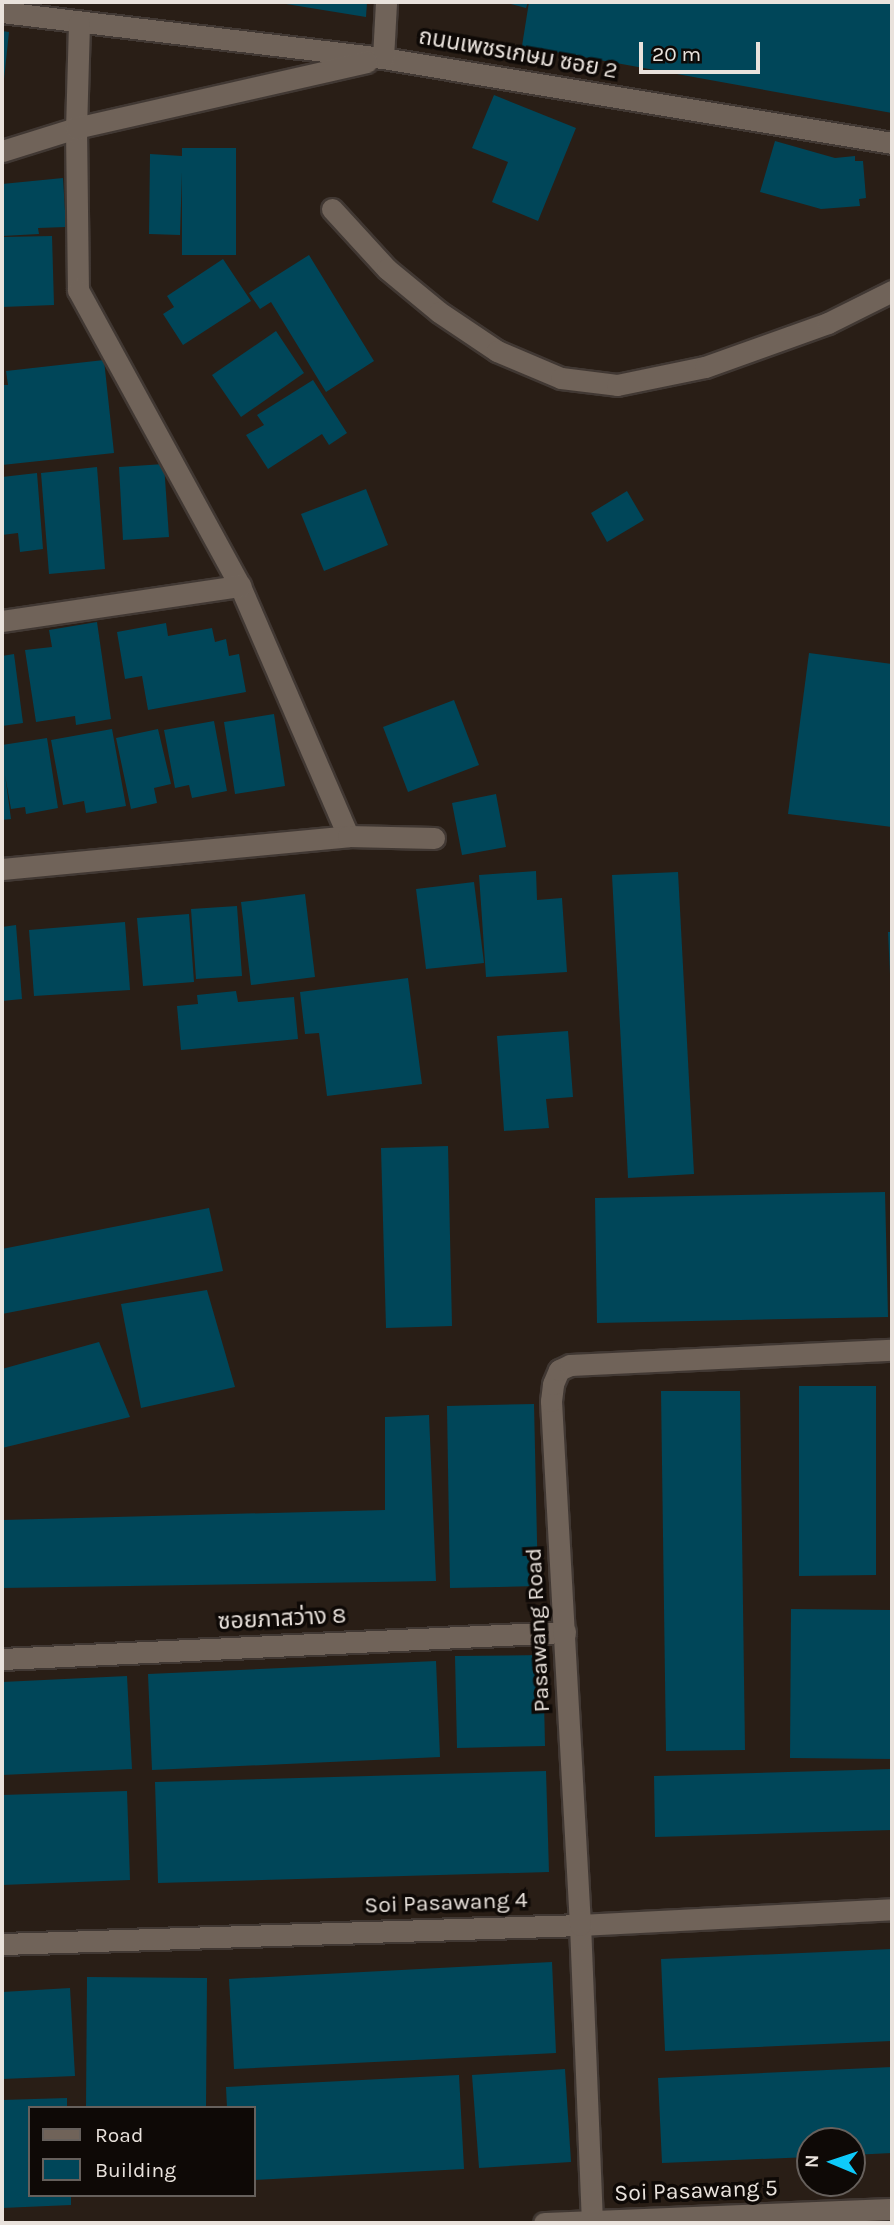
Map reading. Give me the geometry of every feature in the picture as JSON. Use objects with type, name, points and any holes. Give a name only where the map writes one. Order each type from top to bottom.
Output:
[{"type":"street","points":[[2,151],[75,128],[383,58],[386,2]]},
{"type":"street","name":"ถนนเพชรเกษม ซอย 2","points":[[2,12],[383,58],[892,144]]},
{"type":"street","points":[[79,23],[75,128],[78,290],[240,586],[348,836]]},
{"type":"street","points":[[332,209],[387,269],[439,312],[497,351],[561,379],[617,385],[705,367],[828,323],[892,291]]},
{"type":"street","points":[[2,621],[240,586]]},
{"type":"street","points":[[2,869],[348,836],[434,838]]},
{"type":"street","name":"Pasawang Road","points":[[592,2222],[580,1925],[551,1401],[553,1384],[559,1370],[570,1365],[892,1350]]},
{"type":"street","name":"ซอยภาสว่าง 8","points":[[2,1659],[565,1632]]},
{"type":"street","name":"Soi Pasawang 4","points":[[2,1944],[580,1925],[892,1909]]},
{"type":"street","name":"Soi Pasawang 5","points":[[544,2223],[892,2209]]},
{"type":"building","points":[[367,2],[366,17],[280,3]]},
{"type":"building","points":[[503,2],[528,2],[526,8]]},
{"type":"building","points":[[529,2],[892,4],[892,113],[522,46]]},
{"type":"building","points":[[2,31],[9,32],[2,98]]},
{"type":"building","points":[[494,95],[576,128],[538,221],[492,202],[508,162],[472,148]]},
{"type":"building","points":[[775,141],[835,158],[855,156],[855,161],[863,161],[866,198],[859,199],[860,206],[821,209],[760,192]]},
{"type":"building","points":[[182,148],[236,148],[236,255],[182,255],[182,172],[180,235],[149,234],[150,154],[182,156]]},
{"type":"building","points":[[63,178],[66,227],[38,228],[39,234],[2,236],[2,184]]},
{"type":"building","points":[[52,236],[54,305],[2,307],[2,237]]},
{"type":"building","points":[[309,255],[374,361],[326,392],[271,302],[260,309],[249,293]]},
{"type":"building","points":[[223,259],[251,301],[183,345],[163,314],[174,307],[167,296]]},
{"type":"building","points":[[276,331],[304,373],[241,417],[212,375]]},
{"type":"building","points":[[104,360],[114,453],[2,465],[2,385],[8,385],[6,371]]},
{"type":"building","points":[[313,380],[347,433],[329,445],[322,434],[268,469],[246,435],[264,425],[257,415]]},
{"type":"building","points":[[164,464],[169,537],[123,540],[119,467]]},
{"type":"building","points":[[97,467],[105,569],[49,574],[41,473]]},
{"type":"building","points":[[37,473],[43,549],[20,552],[18,533],[2,535],[2,477]]},
{"type":"building","points":[[366,489],[388,545],[324,571],[301,514]]},
{"type":"building","points":[[627,491],[644,520],[607,542],[591,513]]},
{"type":"building","points":[[97,622],[111,719],[76,725],[75,716],[36,722],[25,650],[52,647],[49,630]]},
{"type":"building","points":[[166,623],[168,636],[212,628],[215,642],[226,639],[229,656],[239,654],[246,692],[148,710],[142,676],[125,679],[117,632]]},
{"type":"building","points":[[809,653],[892,664],[892,827],[788,814]]},
{"type":"building","points":[[14,654],[23,723],[2,726],[2,656]]},
{"type":"building","points":[[454,700],[479,765],[408,792],[383,727]]},
{"type":"building","points":[[274,714],[285,786],[235,794],[224,722]]},
{"type":"building","points":[[214,721],[227,791],[192,798],[189,785],[175,788],[164,730]]},
{"type":"building","points":[[112,729],[126,806],[86,813],[84,801],[63,805],[51,740]]},
{"type":"building","points":[[158,729],[171,784],[154,788],[157,803],[131,809],[116,738]]},
{"type":"building","points":[[47,738],[58,808],[26,814],[25,807],[11,809],[5,775],[11,819],[2,820],[2,745]]},
{"type":"building","points":[[496,794],[506,847],[462,855],[452,803]]},
{"type":"building","points":[[536,871],[537,900],[562,898],[567,972],[486,977],[479,875]]},
{"type":"building","points":[[678,872],[694,1174],[628,1178],[612,875]]},
{"type":"building","points":[[474,882],[484,963],[426,969],[416,889]]},
{"type":"building","points":[[305,894],[315,977],[251,985],[241,902]]},
{"type":"building","points":[[237,906],[242,976],[196,979],[191,909]]},
{"type":"building","points":[[189,914],[194,982],[143,986],[137,918]]},
{"type":"building","points":[[125,922],[130,990],[34,996],[29,930]]},
{"type":"building","points":[[16,925],[22,999],[2,1001],[2,927]]},
{"type":"building","points":[[888,932],[892,932],[892,974],[890,974]]},
{"type":"building","points":[[408,978],[422,1084],[327,1096],[319,1033],[305,1034],[300,992]]},
{"type":"building","points":[[236,991],[238,1002],[294,997],[298,1039],[181,1050],[177,1006],[198,1004],[197,995]]},
{"type":"building","points":[[568,1031],[573,1097],[546,1099],[549,1128],[504,1131],[497,1036]]},
{"type":"building","points":[[448,1146],[452,1326],[386,1328],[381,1148]]},
{"type":"building","points":[[885,1192],[888,1317],[597,1323],[595,1198]]},
{"type":"building","points":[[209,1208],[223,1271],[2,1314],[2,1249]]},
{"type":"building","points":[[207,1290],[235,1387],[141,1408],[121,1304]]},
{"type":"building","points":[[99,1342],[130,1417],[2,1448],[2,1369]]},
{"type":"building","points":[[799,1386],[876,1386],[876,1575],[799,1576]]},
{"type":"building","points":[[661,1391],[740,1391],[745,1750],[666,1751]]},
{"type":"building","points":[[534,1404],[538,1586],[450,1588],[447,1406]]},
{"type":"building","points":[[429,1415],[436,1581],[2,1588],[2,1520],[385,1510],[385,1417]]},
{"type":"building","points":[[791,1609],[892,1610],[892,1759],[790,1758]]},
{"type":"building","points":[[543,1655],[545,1746],[457,1748],[455,1656]]},
{"type":"building","points":[[436,1661],[440,1757],[152,1770],[148,1674]]},
{"type":"building","points":[[127,1676],[132,1769],[2,1775],[2,1682]]},
{"type":"building","points":[[892,1769],[892,1830],[655,1837],[654,1776]]},
{"type":"building","points":[[546,1771],[549,1872],[158,1883],[155,1782]]},
{"type":"building","points":[[127,1791],[130,1880],[2,1885],[2,1795]]},
{"type":"building","points":[[892,1949],[892,2041],[665,2051],[661,1959]]},
{"type":"building","points":[[552,1962],[556,2053],[234,2069],[229,1979]]},
{"type":"building","points":[[87,1977],[207,1978],[206,2106],[86,2106]]},
{"type":"building","points":[[70,1988],[75,2076],[2,2079],[2,1992]]},
{"type":"building","points":[[892,2067],[892,2153],[866,2154],[866,2127],[796,2127],[796,2158],[662,2163],[658,2078]]},
{"type":"building","points":[[565,2069],[571,2162],[479,2168],[472,2075]]},
{"type":"building","points":[[459,2075],[464,2169],[256,2180],[256,2106],[227,2106],[226,2087]]},
{"type":"building","points":[[67,2098],[67,2106],[28,2106],[28,2197],[71,2197],[71,2205],[2,2208],[2,2100]]}]
